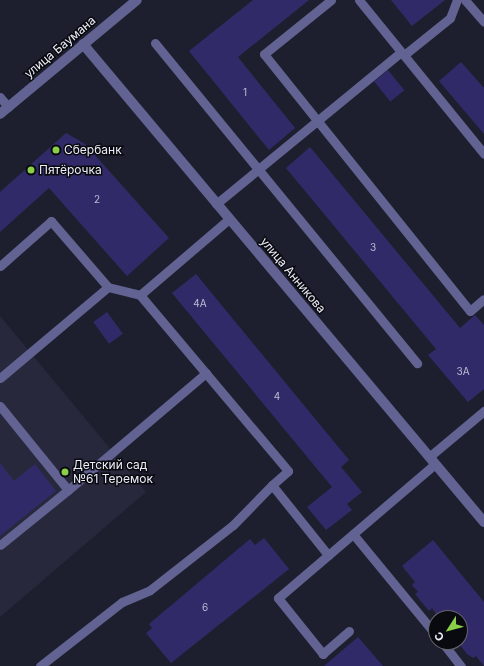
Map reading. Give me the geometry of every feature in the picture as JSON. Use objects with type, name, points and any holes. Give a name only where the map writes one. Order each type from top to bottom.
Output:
[{"type":"street","name":"улица Баумана","points":[[0,114],[137,0]]},
{"type":"street","name":"улица Анникова","points":[[83,44],[484,522]]},
{"type":"lane","points":[[331,0],[264,54],[470,311],[484,299]]},
{"type":"lane","points":[[360,0],[484,154]]},
{"type":"lane","points":[[216,204],[317,121],[450,18],[457,0]]},
{"type":"lane","points":[[465,0],[484,22]]},
{"type":"lane","points":[[155,43],[417,363]]},
{"type":"lane","points":[[0,97],[8,107]]},
{"type":"lane","points":[[140,295],[229,219]]},
{"type":"lane","points":[[0,266],[51,220],[108,287],[140,295],[288,470],[233,524],[150,590],[122,602],[40,666]]},
{"type":"lane","points":[[0,378],[108,287]]},
{"type":"lane","points":[[0,545],[68,490],[206,373]]},
{"type":"lane","points":[[0,406],[68,490]]},
{"type":"lane","points":[[349,631],[323,654],[278,598],[353,534],[484,411]]},
{"type":"lane","points":[[272,485],[328,555]]},
{"type":"lane","points":[[353,534],[428,625]]},
{"type":"lane","points":[[448,650],[461,666]]},
{"type":"shaded area","name":"Детский сад №61 Теремок","points":[[0,316],[146,492],[0,617]]},
{"type":"building","points":[[253,0],[309,0],[238,57],[295,128],[269,150],[189,51]]},
{"type":"building","points":[[391,0],[445,0],[412,26]]},
{"type":"building","points":[[461,62],[484,88],[484,134],[439,81]]},
{"type":"building","points":[[388,70],[404,90],[390,102],[374,81]]},
{"type":"building","points":[[66,133],[85,144],[169,238],[127,276],[49,188],[0,232],[0,192]]},
{"type":"building","points":[[310,147],[460,328],[475,315],[484,325],[484,389],[468,402],[428,355],[436,349],[286,168]]},
{"type":"building","points":[[196,274],[349,460],[341,467],[362,492],[347,504],[352,510],[326,530],[307,507],[332,487],[172,293]]},
{"type":"building","points":[[107,312],[123,334],[109,344],[93,322]]},
{"type":"building","points":[[0,463],[14,481],[35,464],[56,491],[0,536]]},
{"type":"building","points":[[264,538],[289,569],[171,663],[146,633],[152,628],[149,624],[250,539],[255,545]]},
{"type":"building","points":[[433,540],[484,602],[484,666],[476,656],[473,658],[464,650],[468,650],[468,610],[433,610],[432,608],[428,610],[415,594],[418,592],[412,585],[415,582],[402,566]]},
{"type":"building","points":[[358,637],[383,666],[324,666]]},
{"type":"place","name":"Сбербанк","points":[[56,150]]},
{"type":"place","name":"Пятёрочка","points":[[31,170]]},
{"type":"place","name":"Детский сад №61 Теремок","points":[[65,472]]}]
